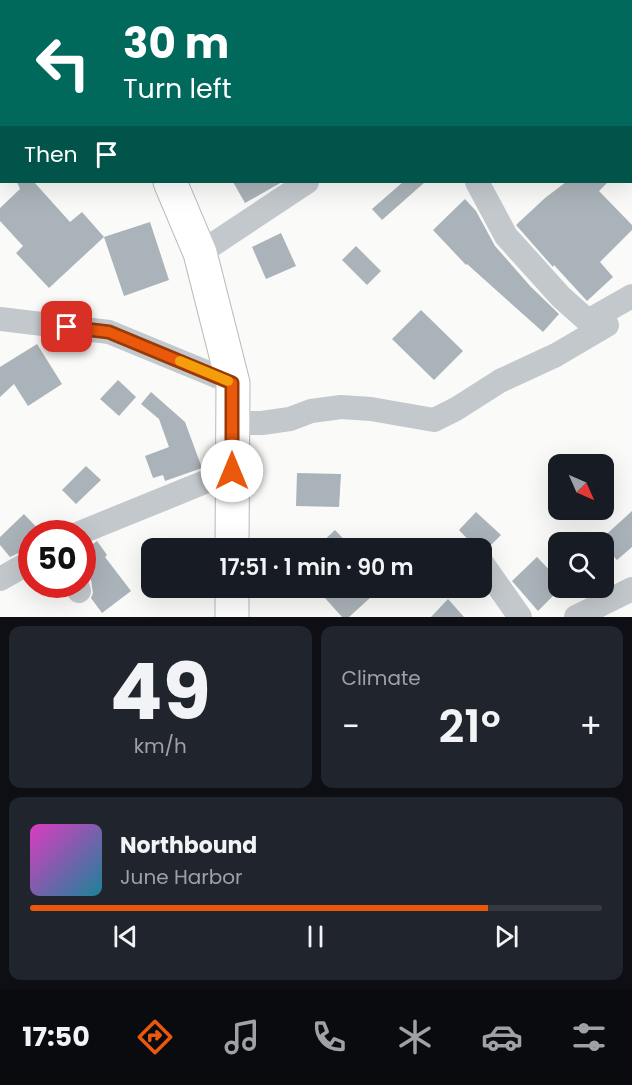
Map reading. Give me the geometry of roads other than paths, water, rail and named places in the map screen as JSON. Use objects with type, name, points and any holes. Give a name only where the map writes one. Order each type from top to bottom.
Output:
[{"type":"main road","points":[[170,183],[200,253],[232,383],[232,538]]},
{"type":"main road","points":[[232,598],[232,617]]},
{"type":"street","points":[[200,253],[305,183]]},
{"type":"street","points":[[233,423],[272,422],[290,419],[311,411],[341,407],[371,409],[434,420],[456,410],[500,381],[556,355],[607,325],[588,321],[561,297],[506,236],[478,183]]},
{"type":"street","points":[[588,321],[632,296]]},
{"type":"street","points":[[1,320],[109,332],[232,383]]},
{"type":"street","points":[[96,526],[232,471]]},
{"type":"street","points":[[0,579],[18,569]]},
{"type":"street","points":[[492,578],[520,617]]},
{"type":"street","points":[[576,617],[632,590]]}]
